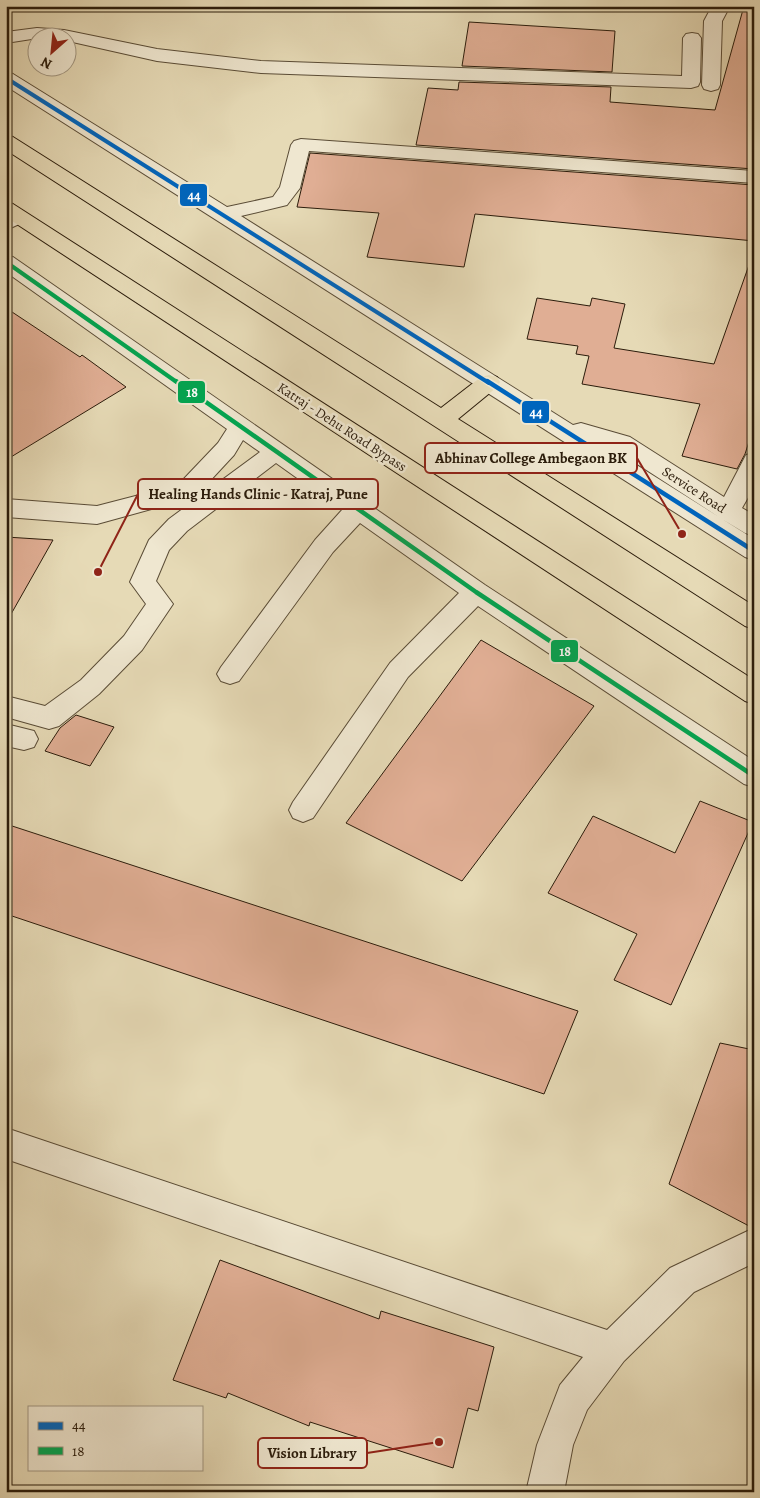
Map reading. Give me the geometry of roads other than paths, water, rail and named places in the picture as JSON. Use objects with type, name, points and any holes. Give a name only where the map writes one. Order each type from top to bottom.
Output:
[{"type":"highway","points":[[6,141],[754,619]]},
{"type":"highway","name":"Katraj - Dehu Road Bypass","points":[[10,216],[754,694]]},
{"type":"highway","points":[[442,419],[489,382]]},
{"type":"street","points":[[711,85],[714,21],[721,6]]},
{"type":"street","points":[[6,38],[37,33],[64,35],[157,55],[261,67],[691,82],[692,38]]},
{"type":"street","points":[[6,78],[224,214],[754,551]]},
{"type":"street","points":[[224,214],[280,201],[290,188],[301,145],[754,177]]},
{"type":"street","points":[[12,273],[240,427],[476,592],[754,776]]},
{"type":"street","name":"Service Road","points":[[550,422],[622,443],[754,527]]},
{"type":"street","points":[[6,508],[97,514],[186,491],[226,449],[240,427]]},
{"type":"street","points":[[6,706],[49,718],[90,687],[133,643],[160,604],[143,582],[158,546],[178,525],[274,452]]},
{"type":"street","points":[[728,512],[754,461]]},
{"type":"street","points":[[230,674],[324,546],[357,510]]},
{"type":"street","points":[[303,810],[399,670],[476,592]]},
{"type":"street","points":[[6,1143],[612,1348]]},
{"type":"street","points":[[545,1492],[555,1445],[573,1398],[612,1348],[682,1280],[754,1246]]},
{"type":"place","name":"Abhinav College Ambegaon BK","points":[[682,534]]},
{"type":"place","name":"Healing Hands Clinic - Katraj, Pune","points":[[98,572]]},
{"type":"place","name":"Vision Library","points":[[439,1442]]}]
